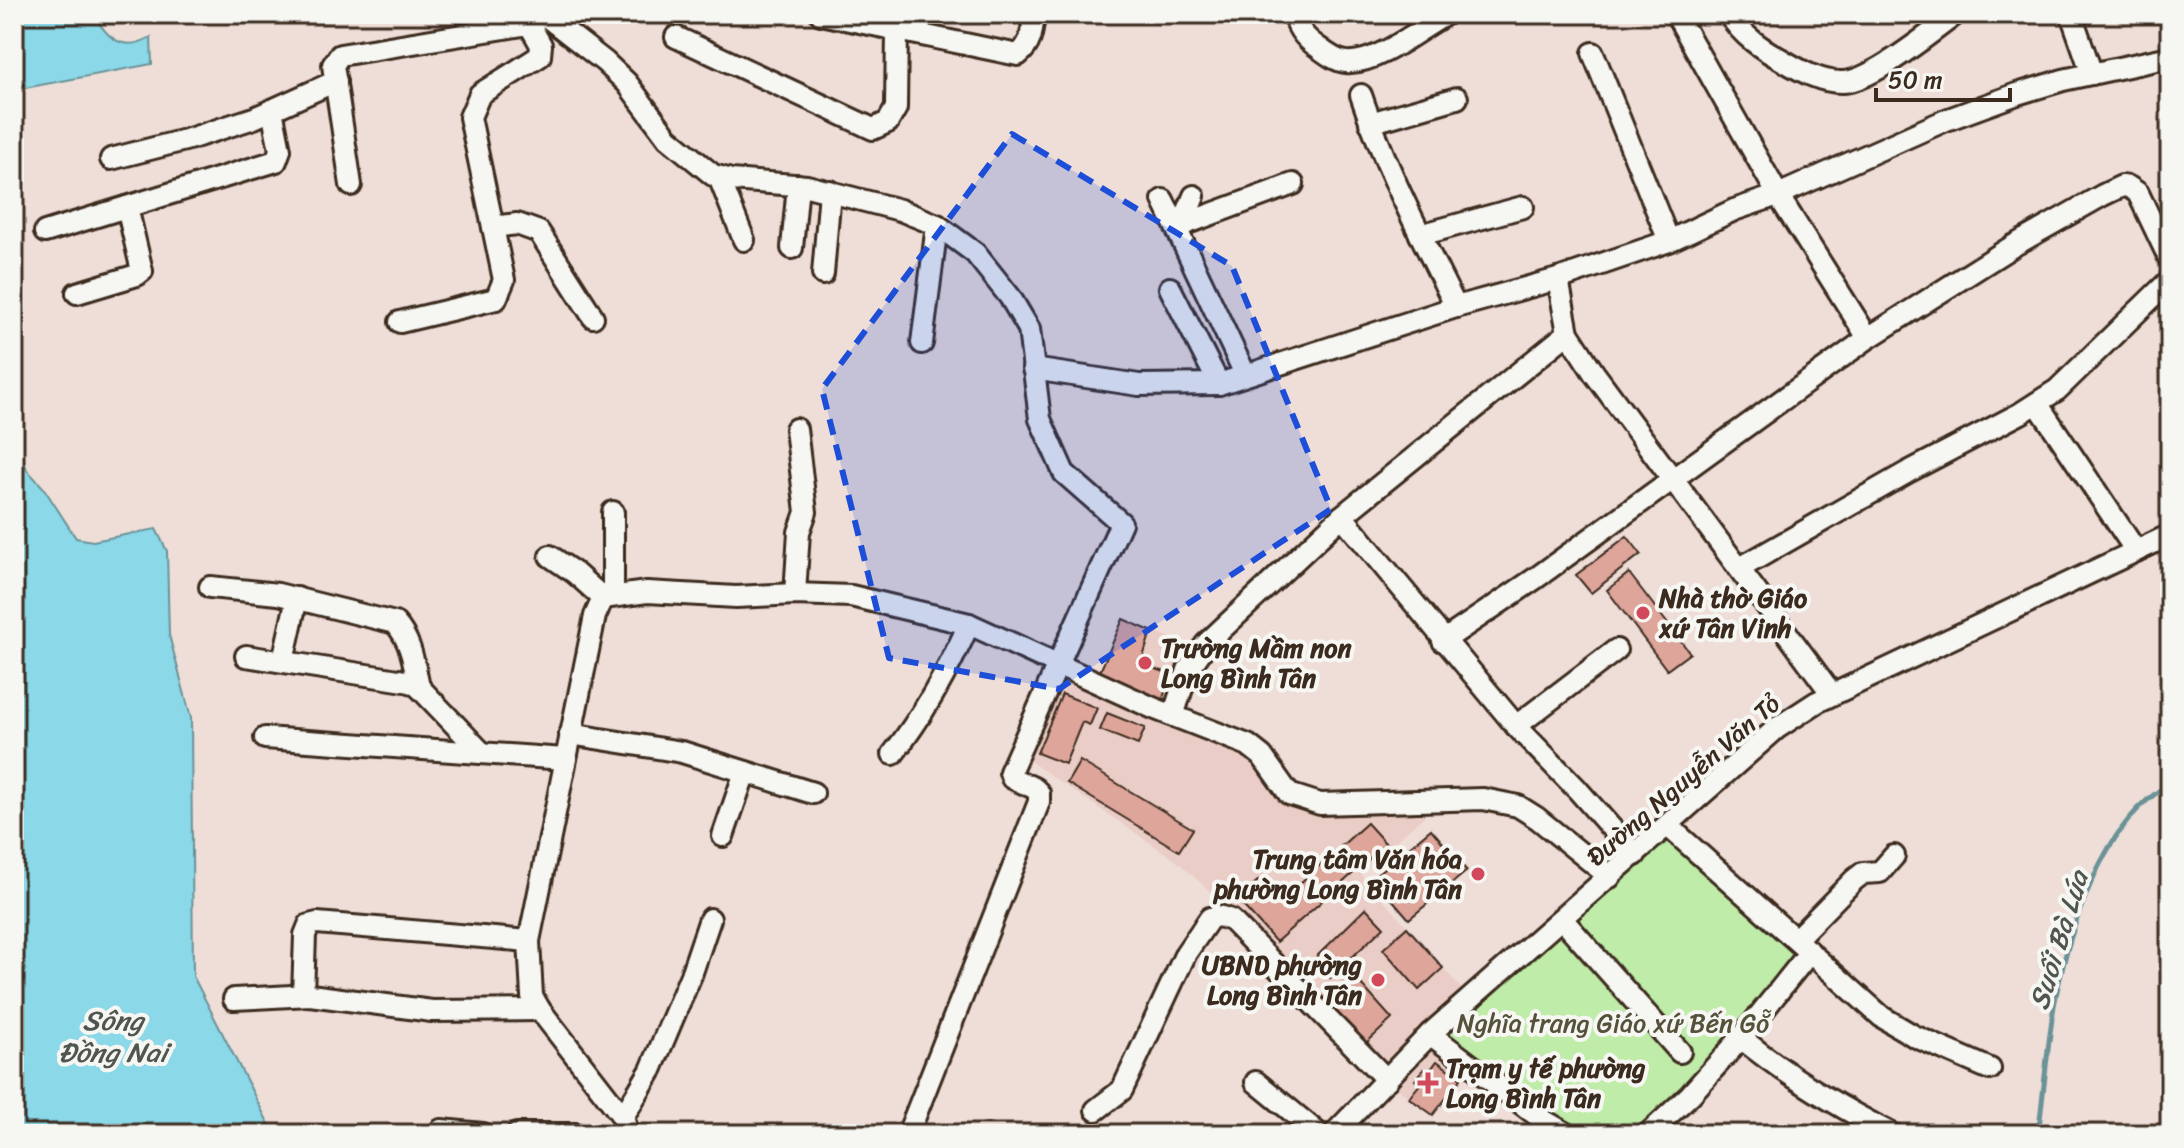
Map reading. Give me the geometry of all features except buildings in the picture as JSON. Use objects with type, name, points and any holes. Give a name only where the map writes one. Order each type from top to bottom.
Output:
[{"type":"street","points":[[821,14],[1018,55],[1031,38],[1034,14]]},
{"type":"street","points":[[1295,14],[1295,22],[1308,40],[1332,58],[1346,62],[1368,61],[1446,14]]},
{"type":"street","points":[[1676,14],[1778,195],[1868,338]]},
{"type":"street","points":[[1729,14],[1751,40],[1770,53],[1802,71],[1841,82],[1856,80],[1875,71],[1956,14]]},
{"type":"street","points":[[2071,14],[2092,74]]},
{"type":"street","points":[[400,322],[496,299],[504,280],[470,117],[480,94],[540,56],[540,18]]},
{"type":"street","points":[[351,185],[333,65],[340,55],[540,18],[605,62],[627,83],[668,138],[713,175],[731,180],[798,185],[830,191],[900,210],[937,225],[975,253],[1010,297],[1029,329],[1040,419],[1064,473],[1121,523],[1010,772],[1012,778],[1039,793],[1039,802],[908,1134]]},
{"type":"street","points":[[676,37],[873,129],[888,122],[896,108],[897,30]]},
{"type":"street","points":[[1593,53],[1669,241]]},
{"type":"street","points":[[1033,369],[1139,385],[1219,384],[1456,307],[1558,279],[1669,241],[1946,120],[2017,94],[2170,57]]},
{"type":"street","points":[[111,159],[189,139],[272,110],[336,81]]},
{"type":"street","points":[[1361,95],[1370,123],[1420,235],[1456,307]]},
{"type":"street","points":[[1370,123],[1457,98]]},
{"type":"street","points":[[45,232],[276,161],[280,150],[272,110]]},
{"type":"street","points":[[719,177],[744,240]]},
{"type":"street","points":[[1180,229],[1293,184]]},
{"type":"street","points":[[792,248],[798,185]]},
{"type":"street","points":[[1443,641],[1536,578],[1868,338],[2013,246],[2122,186],[2138,193],[2170,260]]},
{"type":"street","points":[[823,274],[830,191]]},
{"type":"street","points":[[1180,229],[1194,196]]},
{"type":"street","points":[[1163,200],[1180,229],[1245,374]]},
{"type":"street","points":[[77,293],[142,271],[127,207]]},
{"type":"street","points":[[1420,235],[1523,207]]},
{"type":"street","points":[[493,227],[517,224],[539,232],[593,317]]},
{"type":"street","points":[[922,343],[937,225]]},
{"type":"street","points":[[1558,279],[1568,333],[1594,373],[1832,694]]},
{"type":"street","points":[[1740,568],[2057,390],[2170,280]]},
{"type":"street","points":[[1170,288],[1219,384]]},
{"type":"street","points":[[1173,716],[1188,670],[1206,644],[1342,516],[1568,333]]},
{"type":"street","points":[[2037,403],[2136,551]]},
{"type":"street","points":[[795,594],[799,532],[806,512],[796,429]]},
{"type":"street","points":[[613,512],[608,597],[595,616],[529,941],[532,996],[625,1125],[691,975],[710,919]]},
{"type":"street","points":[[1342,516],[1516,726],[1635,855]]},
{"type":"street","name":"Đường Nguyễn Văn Tỏ","points":[[1332,1134],[1430,1034],[1777,728],[1832,694],[2170,535]]},
{"type":"street","points":[[550,556],[608,597],[647,592],[736,597],[795,594],[851,596],[969,624],[1173,716],[1248,745],[1262,756],[1289,794],[1320,804],[1483,799],[1518,806],[1610,877]]},
{"type":"street","points":[[210,587],[297,598],[395,623],[408,642],[419,687]]},
{"type":"street","points":[[283,661],[297,598]]},
{"type":"street","points":[[893,754],[922,717],[969,624]]},
{"type":"street","points":[[1516,726],[1616,650]]},
{"type":"street","points":[[246,656],[411,682],[482,753]]},
{"type":"street","points":[[570,734],[682,752],[813,793]]},
{"type":"street","points":[[265,738],[565,759]]},
{"type":"street","points":[[723,836],[745,772]]},
{"type":"street","points":[[1668,826],[1882,1017],[1914,1036],[1990,1069]]},
{"type":"street","points":[[1651,1133],[1741,1038],[1803,946],[1854,880],[1863,873],[1880,872],[1894,856]]},
{"type":"street","points":[[1096,1110],[1122,1090],[1186,953],[1210,918],[1219,916],[1231,920],[1259,946],[1387,1080]]},
{"type":"street","points":[[1562,919],[1680,1052]]},
{"type":"street","points":[[303,995],[305,935],[309,925],[317,923],[529,941]]},
{"type":"street","points":[[234,999],[303,995],[432,1011],[540,1010]]},
{"type":"street","points":[[1430,1034],[1543,1120],[1567,1134]]},
{"type":"street","points":[[1741,1038],[1775,1066],[1852,1114],[1892,1134]]},
{"type":"street","points":[[1256,1082],[1332,1134]]},
{"type":"street","points":[[441,1130],[483,1134]]},
{"type":"street","points":[[517,1134],[576,1134]]},
{"type":"highlighted area","points":[[1012,134],[1232,266],[1331,509],[1059,689],[889,658],[822,389]]},
{"type":"shaded area","name":"Trường Mầm non Long Bình Tân","points":[[1123,619],[1197,648],[1172,708],[1098,676]]},
{"type":"shaded area","points":[[1059,672],[1249,754],[1284,799],[1433,808],[1360,873],[1464,992],[1423,1026],[1384,1069],[1275,951],[1178,862],[1022,756]]},
{"type":"shaded area","name":"Trạm y tế phường Long Bình Tân","points":[[1435,1044],[1469,1069],[1433,1115],[1395,1087]]},
{"type":"green space","name":"Nghĩa trang Giáo xứ Bến Gỗ","points":[[1671,837],[1803,954],[1642,1134],[1576,1134],[1442,1038]]},
{"type":"water","points":[[14,14],[93,14],[104,30],[117,41],[132,44],[151,37],[152,64],[14,90]]},
{"type":"water","points":[[14,244],[20,286],[22,348],[14,350]]},
{"type":"water","name":"Sông Đồng Nai","points":[[14,448],[76,538],[93,541],[156,529],[167,551],[169,635],[191,718],[193,976],[274,1134],[14,1134]]},
{"type":"waterway","name":"Suối Bà Lúa","points":[[2038,1134],[2049,1038],[2060,977],[2091,882],[2125,824],[2146,801],[2170,784]]},
{"type":"place","name":"Nhà thờ Giáo xứ Tân Vinh","points":[[1643,613]]},
{"type":"place","name":"Trường Mầm non Long Bình Tân","points":[[1145,663]]},
{"type":"place","name":"Trung tâm Văn hóa phường Long Bình Tân","points":[[1478,874]]},
{"type":"place","name":"UBND phường Long Bình Tân","points":[[1378,980]]},
{"type":"place","name":"Trạm y tế phường Long Bình Tân","points":[[1428,1083]]}]
